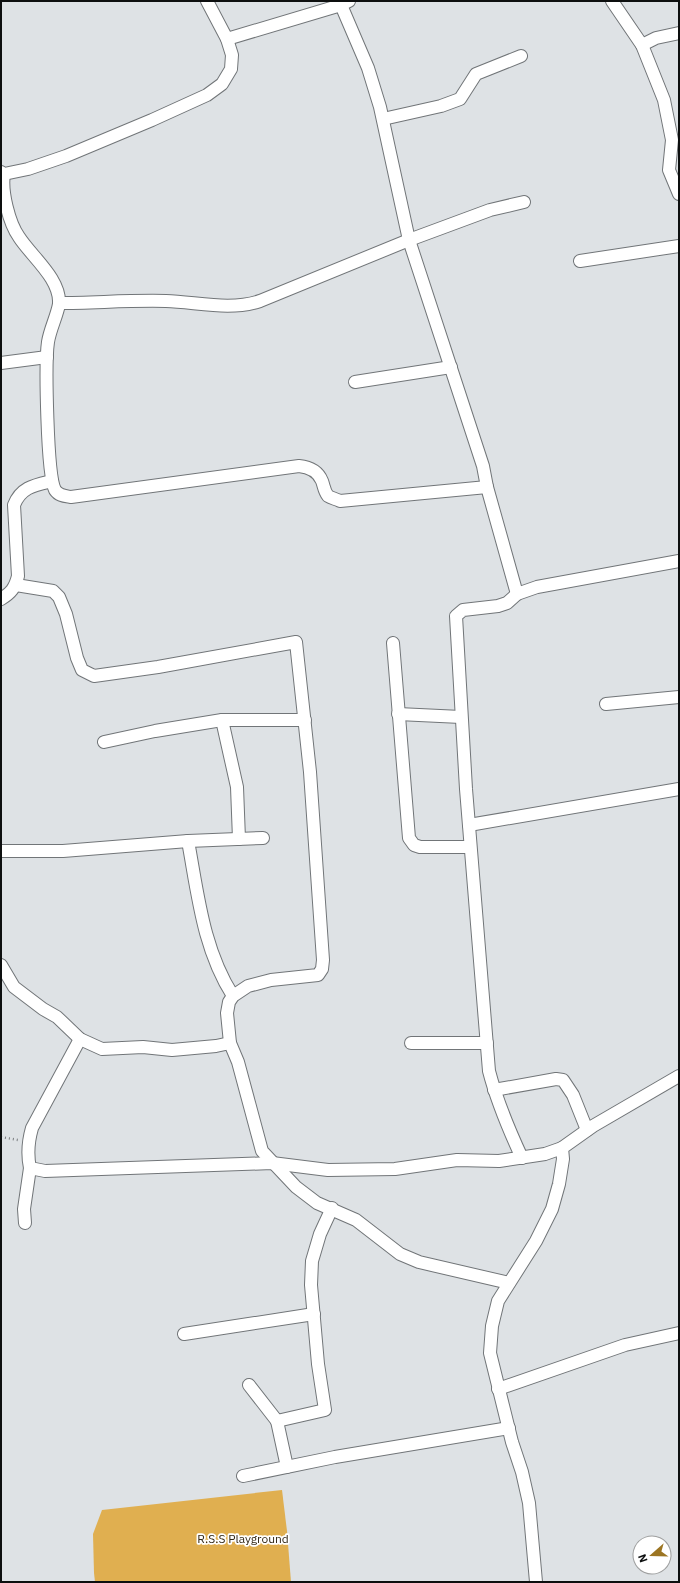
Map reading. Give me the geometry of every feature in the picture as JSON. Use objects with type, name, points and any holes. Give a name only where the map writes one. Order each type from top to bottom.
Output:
[{"type":"street","points":[[207,1],[227,39],[232,55],[231,69],[222,84],[207,95],[152,120],[44,164],[3,173],[2,182],[14,229],[19,238],[49,275],[57,293],[59,303],[48,341],[47,357],[50,471],[55,489],[60,495],[71,497],[299,466],[308,467],[316,473],[322,479],[324,490],[329,497],[340,501],[487,487]]},
{"type":"street","points":[[612,1],[642,44],[664,100],[672,140],[669,170],[679,194]]},
{"type":"street","points":[[227,39],[345,3],[368,68],[383,119],[409,240],[483,466],[487,487],[517,594]]},
{"type":"street","points":[[642,44],[656,38],[679,33]]},
{"type":"street","points":[[383,119],[441,106],[460,99],[476,74],[521,56]]},
{"type":"street","points":[[59,303],[166,301],[233,306],[247,305],[409,240],[490,210],[524,202]]},
{"type":"street","points":[[580,261],[679,246]]},
{"type":"street","points":[[1,363],[47,357]]},
{"type":"street","points":[[355,382],[451,367]]},
{"type":"street","points":[[1,599],[10,594],[16,585],[18,576],[14,505],[17,497],[30,486],[52,481]]},
{"type":"street","points":[[522,1158],[506,1123],[489,1071],[470,847],[456,616],[463,610],[498,606],[507,603],[517,594],[537,587],[679,561]]},
{"type":"street","points":[[16,585],[53,591],[59,597],[66,614],[77,658],[82,670],[94,676],[158,667],[296,642],[305,720],[323,960],[322,968],[318,975],[271,980],[248,986],[233,996],[229,1002],[227,1013],[230,1043],[238,1062],[262,1151],[296,1187],[317,1203],[332,1208],[356,1220],[400,1254],[419,1262],[510,1283]]},
{"type":"street","points":[[392,643],[409,838],[411,842],[420,847],[470,847]]},
{"type":"street","points":[[606,704],[679,697]]},
{"type":"street","points":[[398,714],[462,717]]},
{"type":"street","points":[[104,742],[155,731],[222,720],[305,720]]},
{"type":"street","points":[[222,720],[236,787],[239,839]]},
{"type":"street","points":[[469,825],[679,789]]},
{"type":"street","points":[[1,851],[63,851],[188,841],[263,838]]},
{"type":"street","points":[[188,841],[201,915],[209,948],[222,979],[233,996]]},
{"type":"street","points":[[1,965],[14,987],[43,1009],[57,1017],[80,1039],[102,1049],[142,1047],[172,1050],[216,1046],[230,1043]]},
{"type":"street","points":[[25,1223],[24,1209],[30,1168],[28,1158],[28,1142],[32,1128],[80,1039]]},
{"type":"street","points":[[411,1043],[487,1043]]},
{"type":"street","points":[[30,1168],[45,1171],[272,1163],[328,1170],[395,1169],[457,1160],[499,1162],[562,1148],[587,1130],[679,1076]]},
{"type":"street","points":[[494,1090],[556,1079],[563,1080],[573,1095],[587,1130]]},
{"type":"street","points":[[536,1582],[528,1503],[522,1472],[498,1389],[490,1353],[492,1326],[498,1301],[536,1241],[552,1209],[560,1184],[563,1159],[562,1148]]},
{"type":"street","points":[[278,1421],[325,1410],[318,1364],[311,1285],[312,1261],[320,1234],[332,1208]]},
{"type":"street","points":[[184,1334],[314,1314]]},
{"type":"street","points":[[498,1389],[625,1345],[679,1333]]},
{"type":"street","points":[[249,1385],[278,1421],[287,1467]]},
{"type":"street","points":[[243,1476],[335,1457],[509,1428]]},
{"type":"path","points":[[1,1137],[28,1142]]},
{"type":"green space","name":"R.S.S Playground","points":[[282,1490],[291,1582],[95,1582],[93,1534],[102,1510]]}]
